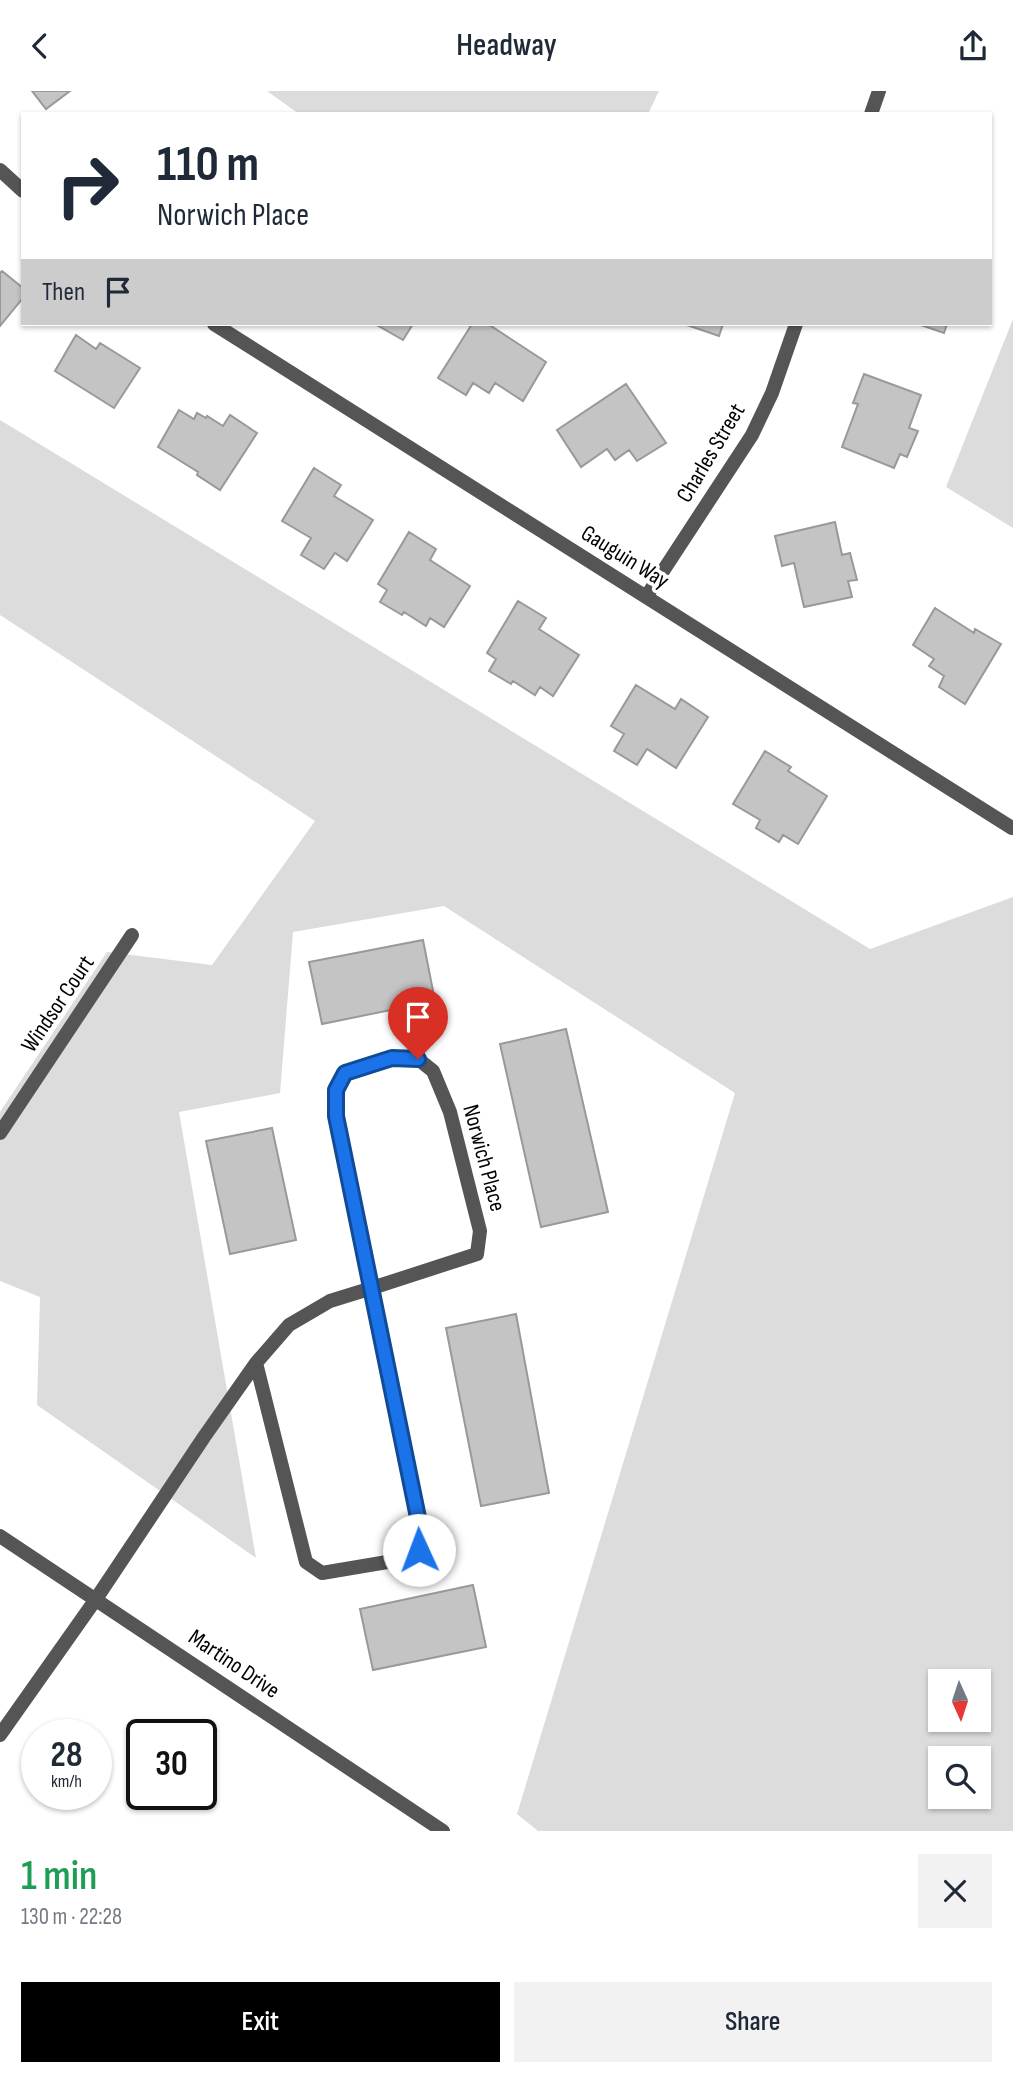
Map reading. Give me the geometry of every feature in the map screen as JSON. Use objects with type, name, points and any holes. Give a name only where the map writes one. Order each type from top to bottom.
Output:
[{"type":"street","points":[[872,112],[879,91]]},
{"type":"street","points":[[0,170],[21,189]]},
{"type":"street","name":"Gauguin Way","points":[[217,326],[1012,828]]},
{"type":"street","name":"Charles Street","points":[[646,597],[752,435],[772,393],[795,326]]},
{"type":"street","name":"Windsor Court","points":[[0,1133],[131,935]]},
{"type":"street","name":"Norwich Place","points":[[0,1735],[256,1363],[289,1325],[331,1301],[372,1288],[477,1254],[480,1231],[450,1112],[433,1071],[418,1059],[392,1058],[345,1073],[336,1090],[336,1116],[372,1288],[422,1537],[419,1550],[411,1558],[322,1573],[306,1562],[256,1363]]},
{"type":"street","name":"Martino Drive","points":[[0,1536],[443,1831]]},
{"type":"shaded area","points":[[267,91],[659,91],[649,112],[296,112]]},
{"type":"shaded area","points":[[1013,319],[1013,528],[946,487]]},
{"type":"shaded area","points":[[0,420],[870,949],[1013,897],[1013,1831],[538,1831],[517,1814],[735,1093],[444,906],[293,932],[280,1093],[179,1112],[256,1558],[37,1405],[40,1297],[0,1281],[0,1112],[107,952],[212,965],[315,821],[0,615]]},
{"type":"building","points":[[32,91],[70,91],[46,109]]},
{"type":"building","points":[[2,271],[21,286],[21,300],[0,326]]},
{"type":"building","points":[[378,326],[412,326],[403,340]]},
{"type":"building","points":[[471,326],[491,326],[546,362],[523,401],[495,383],[489,393],[473,383],[466,395],[438,378]]},
{"type":"building","points":[[690,326],[722,326],[719,336]]},
{"type":"building","points":[[924,326],[946,326],[944,333]]},
{"type":"building","points":[[76,335],[96,349],[100,343],[140,368],[114,408],[55,371]]},
{"type":"building","points":[[864,374],[921,395],[909,428],[918,431],[907,457],[900,454],[894,468],[842,447],[858,404],[853,403]]},
{"type":"building","points":[[626,384],[666,443],[637,461],[629,450],[615,460],[607,449],[581,467],[557,430]]},
{"type":"building","points":[[179,410],[194,419],[197,413],[206,418],[207,416],[223,426],[230,415],[257,433],[220,490],[197,475],[198,472],[158,447]]},
{"type":"building","points":[[314,468],[341,485],[334,496],[373,520],[347,561],[335,553],[324,569],[301,555],[311,538],[282,521]]},
{"type":"building","points":[[835,522],[842,555],[850,553],[857,580],[848,581],[852,597],[804,607],[794,563],[782,566],[775,536]]},
{"type":"building","points":[[409,532],[436,549],[430,560],[470,586],[444,627],[430,618],[426,626],[404,612],[402,615],[380,602],[387,590],[378,584]]},
{"type":"building","points":[[518,601],[546,618],[539,629],[579,655],[553,696],[540,687],[535,695],[513,681],[511,684],[489,671],[496,659],[487,653]]},
{"type":"building","points":[[935,608],[974,633],[975,629],[1001,644],[965,704],[939,687],[944,676],[929,666],[934,659],[913,645]]},
{"type":"building","points":[[636,685],[675,709],[681,699],[708,717],[676,768],[647,749],[637,765],[614,751],[624,734],[611,726]]},
{"type":"building","points":[[765,751],[791,767],[788,771],[827,796],[798,844],[783,835],[779,842],[756,828],[760,820],[733,804]]},
{"type":"building","points":[[423,940],[435,1001],[322,1024],[309,962]]},
{"type":"building","points":[[566,1029],[608,1212],[541,1227],[500,1044]]},
{"type":"building","points":[[272,1128],[296,1240],[230,1254],[206,1141]]},
{"type":"building","points":[[516,1314],[549,1493],[481,1506],[446,1328]]},
{"type":"building","points":[[473,1585],[486,1647],[373,1670],[360,1609]]},
{"type":"route","points":[[418,1059],[392,1058],[345,1073],[336,1090],[336,1116],[422,1537],[419,1550]]}]
